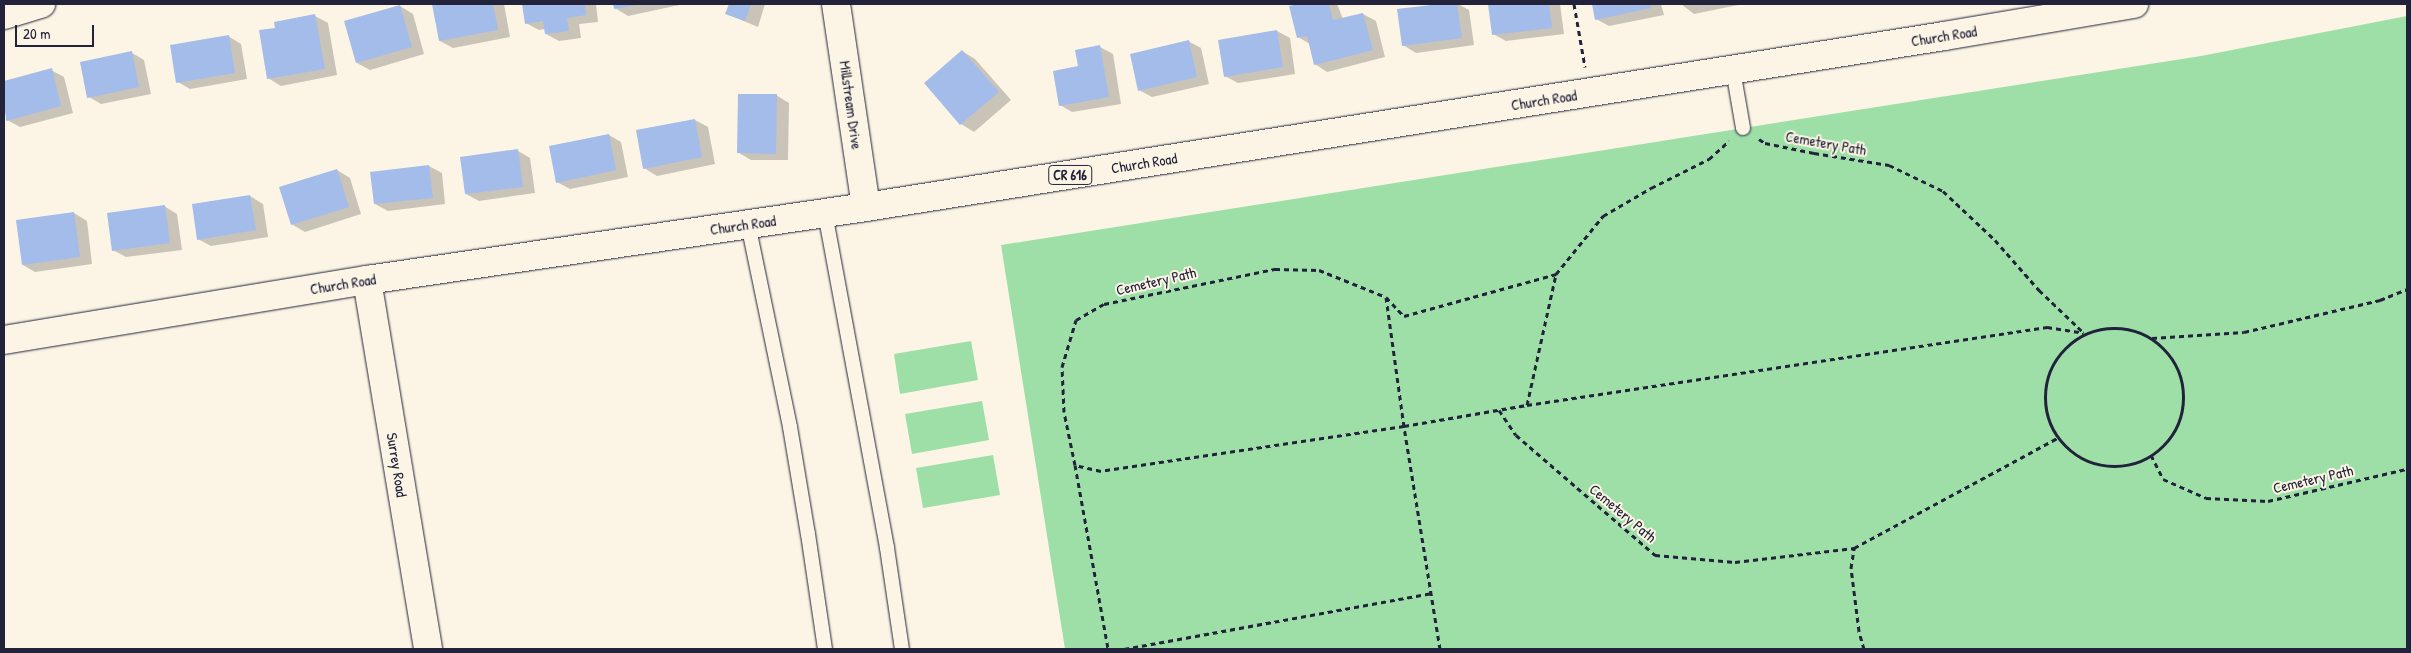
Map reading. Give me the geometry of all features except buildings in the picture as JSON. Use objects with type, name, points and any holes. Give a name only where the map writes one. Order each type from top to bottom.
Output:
[{"type":"main road","points":[[4,15],[42,4]]},
{"type":"main road","name":"Millstream Drive","points":[[836,4],[866,207]]},
{"type":"main road","name":"Church Road","points":[[4,340],[367,280],[866,207],[1590,93],[2134,4]]},
{"type":"main road","name":"Surrey Road","points":[[367,280],[428,649]]},
{"type":"lane","points":[[1733,70],[1743,128]]},
{"type":"lane","points":[[825,213],[887,548],[902,649]]},
{"type":"lane","points":[[748,224],[790,427],[808,534],[824,649]]},
{"type":"path","points":[[1574,4],[1590,93]]},
{"type":"path","points":[[1526,405],[1556,274],[1603,216],[1709,159],[1743,128]]},
{"type":"path","name":"Cemetery Path","points":[[1743,128],[1765,143],[1889,165],[1943,191],[1996,240],[2038,290],[2085,334]]},
{"type":"path","name":"Cemetery Path","points":[[1108,649],[1064,412],[1062,367],[1076,320],[1104,304],[1275,269],[1319,270],[1386,297],[1404,316],[1556,274]]},
{"type":"path","points":[[2152,338],[2244,332],[2380,300],[2407,289]]},
{"type":"path","points":[[1386,297],[1404,426],[1440,649]]},
{"type":"path","points":[[1075,465],[1101,471],[2047,327],[2085,334]]},
{"type":"path","points":[[2107,327],[2130,329],[2152,338],[2169,354],[2180,374],[2184,397],[2180,420],[2168,440],[2151,455],[2130,464],[2107,466],[2086,460],[2067,448],[2053,430],[2046,408],[2045,386],[2052,364],[2066,346],[2085,334],[2107,327]]},
{"type":"path","name":"Cemetery Path","points":[[1499,410],[1516,435],[1655,555],[1735,562],[1854,548],[2059,437]]},
{"type":"path","name":"Cemetery Path","points":[[2151,455],[2163,478],[2206,498],[2268,501],[2407,469]]},
{"type":"path","points":[[1854,548],[1851,568],[1859,631],[1864,649]]},
{"type":"path","points":[[1124,649],[1431,594]]},
{"type":"green space","points":[[2407,16],[2407,649],[1065,649],[1001,245],[2201,56]]},
{"type":"green space","points":[[971,341],[978,380],[900,394],[894,354]]},
{"type":"green space","points":[[982,401],[989,440],[912,454],[905,414]]},
{"type":"green space","points":[[993,455],[1000,495],[923,508],[916,468]]}]
